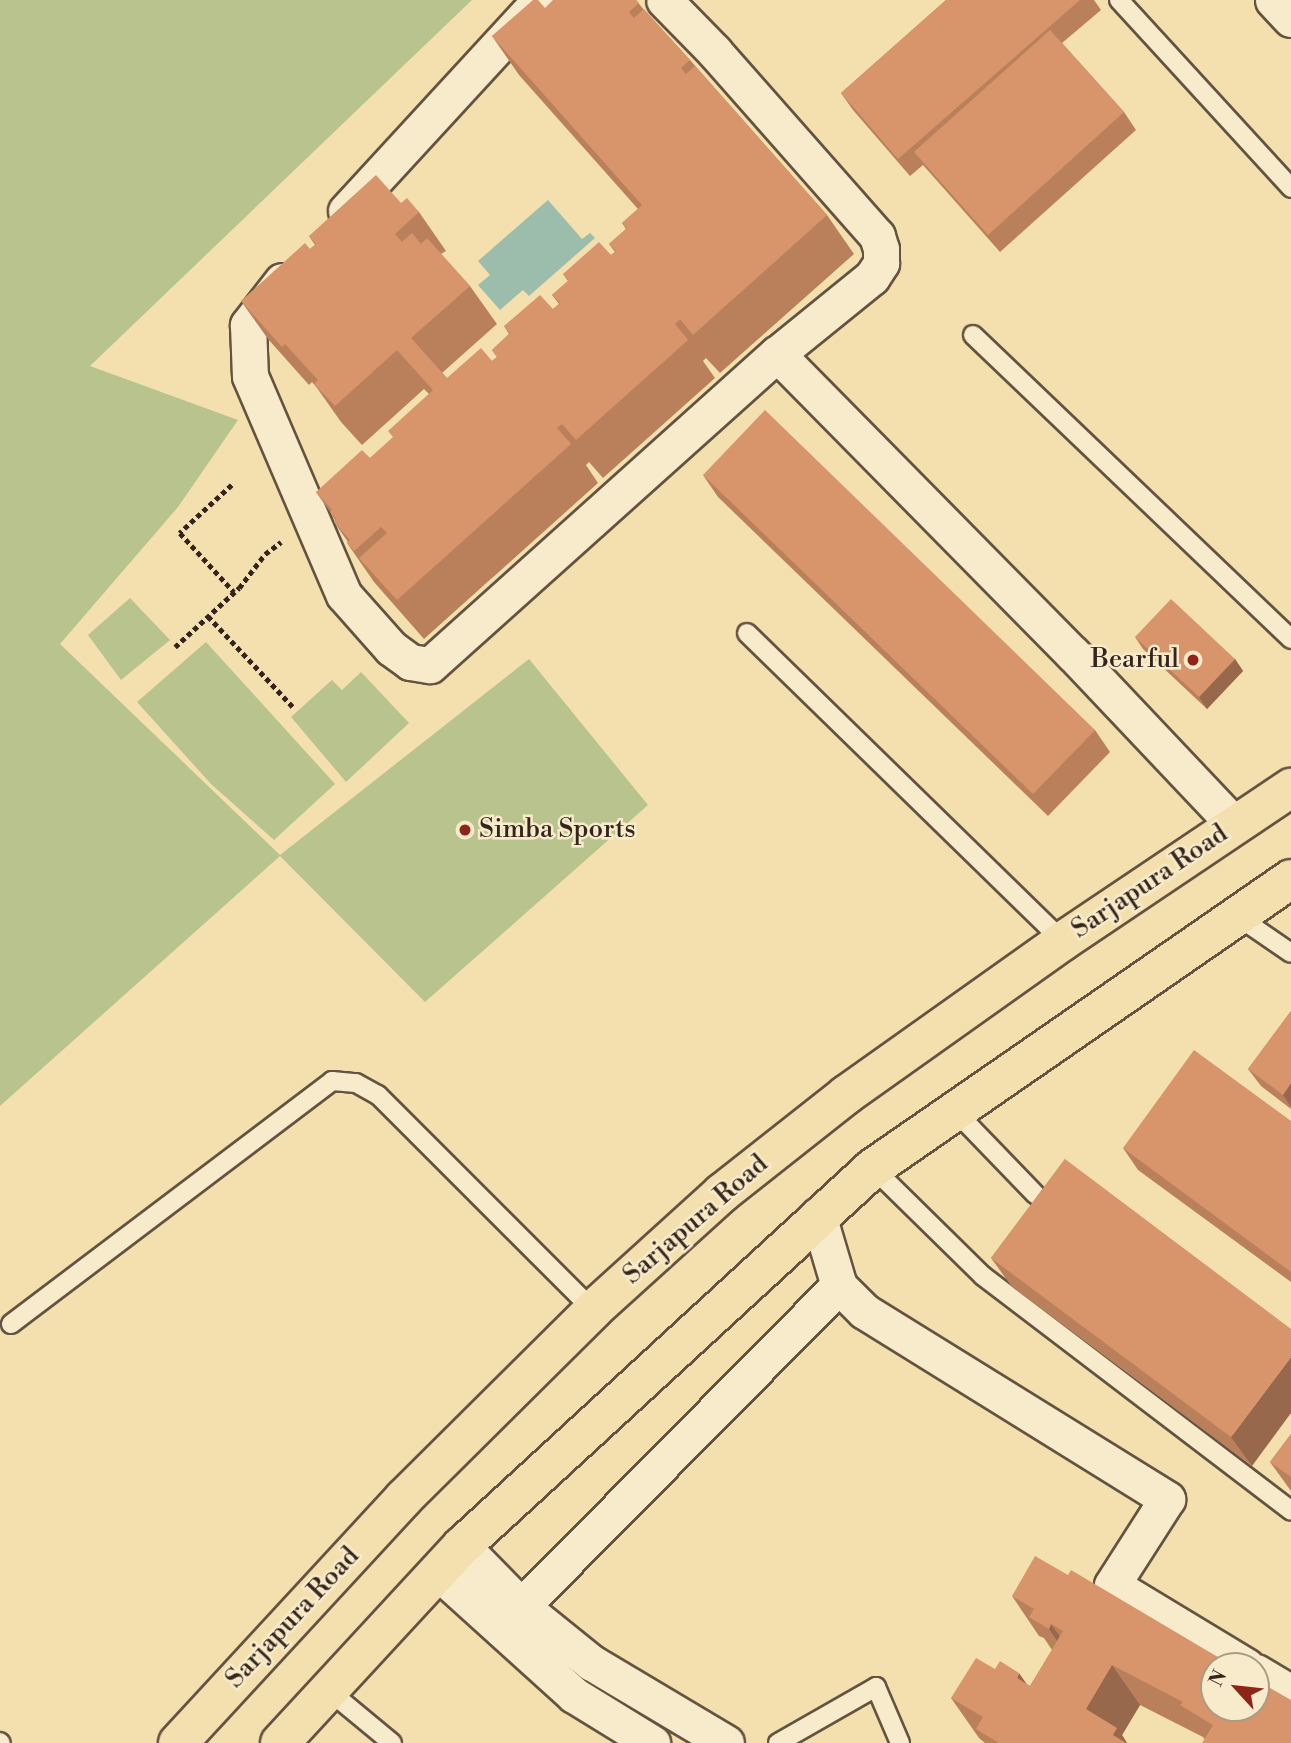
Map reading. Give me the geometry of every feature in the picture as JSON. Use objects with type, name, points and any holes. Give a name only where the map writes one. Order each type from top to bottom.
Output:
[{"type":"main road","name":"Sarjapura Road","points":[[178,1743],[404,1498],[593,1310],[722,1193],[825,1111],[1063,941],[1291,788]]},
{"type":"main road","points":[[279,1743],[450,1559],[818,1215],[873,1168],[1291,879]]},
{"type":"street","points":[[329,230],[540,0]]},
{"type":"street","points":[[301,260],[265,300],[248,325],[250,376],[344,595],[391,648],[410,663],[430,665],[777,354],[872,278],[881,263],[877,236],[714,51],[664,0]]},
{"type":"street","points":[[1273,0],[1291,19]]},
{"type":"street","points":[[777,354],[1073,654],[1234,824]]},
{"type":"street","points":[[818,1215],[839,1286],[864,1311],[1167,1499],[1112,1586],[1223,1652]]},
{"type":"street","points":[[511,1617],[839,1286]]},
{"type":"street","points":[[450,1559],[511,1617],[573,1695],[652,1743]]},
{"type":"street","points":[[511,1617],[726,1743]]},
{"type":"street","points":[[1270,1680],[1291,1693]]},
{"type":"lane","points":[[1119,0],[1291,188]]},
{"type":"lane","points":[[973,335],[1291,639]]},
{"type":"lane","points":[[747,634],[1063,941]]},
{"type":"lane","points":[[1237,916],[1291,953]]},
{"type":"lane","points":[[11,1324],[332,1081],[356,1083],[377,1094],[593,1310]]},
{"type":"lane","points":[[954,1110],[1035,1194]]},
{"type":"lane","points":[[873,1168],[983,1276],[1291,1511]]},
{"type":"lane","points":[[778,1743],[876,1687],[900,1743]]},
{"type":"lane","points":[[328,1690],[392,1743]]},
{"type":"path","points":[[232,485],[180,533],[234,593]]},
{"type":"path","points":[[175,647],[234,593],[274,546],[314,529]]},
{"type":"path","points":[[208,616],[294,708]]},
{"type":"green space","points":[[0,0],[472,0],[90,366],[238,420],[178,507],[60,644],[280,855],[529,659],[648,805],[425,1002],[280,856],[0,1106]]},
{"type":"green space","points":[[130,598],[170,640],[121,680],[88,635]]},
{"type":"green space","points":[[206,642],[335,784],[274,840],[211,784],[137,702]]},
{"type":"green space","points":[[361,672],[409,723],[346,782],[291,717],[332,680],[342,690]]},
{"type":"shaded area","points":[[548,200],[582,239],[590,233],[595,238],[529,296],[523,290],[500,310],[478,285],[490,275],[478,261]]},
{"type":"building","points":[[533,0],[538,0],[545,8],[553,0],[636,0],[639,3],[629,12],[634,18],[644,9],[690,60],[681,68],[686,74],[695,66],[827,215],[693,335],[680,319],[675,324],[688,340],[576,440],[562,424],[557,428],[571,444],[397,600],[359,558],[387,533],[381,527],[354,551],[347,543],[350,540],[334,522],[336,519],[330,512],[332,510],[316,492],[362,450],[370,458],[393,437],[388,431],[433,390],[397,350],[335,406],[314,384],[318,380],[285,344],[282,347],[241,301],[305,243],[310,249],[316,244],[309,236],[376,175],[401,203],[407,198],[419,212],[395,234],[402,242],[412,233],[421,244],[427,238],[470,286],[411,338],[447,378],[481,348],[492,361],[497,357],[492,350],[510,333],[504,326],[540,295],[553,309],[560,303],[552,295],[569,280],[563,274],[599,242],[611,255],[616,251],[609,244],[627,228],[622,223],[642,205],[492,36]]},
{"type":"building","points":[[946,0],[1080,0],[898,159],[841,93]]},
{"type":"building","points":[[1050,30],[1124,112],[988,235],[914,152]]},
{"type":"building","points":[[765,410],[1095,730],[1033,794],[703,475]]},
{"type":"building","name":"Bearful","points":[[1171,599],[1235,659],[1199,697],[1135,637]]},
{"type":"building","points":[[1291,1011],[1291,1083],[1283,1095],[1248,1069]]},
{"type":"building","points":[[1194,1050],[1291,1121],[1291,1272],[1123,1148]]},
{"type":"building","points":[[1065,1159],[1291,1329],[1291,1357],[1231,1437],[991,1258]]},
{"type":"building","points":[[1291,1434],[1291,1477],[1270,1462]]},
{"type":"building","points":[[1035,1556],[1068,1575],[1071,1570],[1209,1652],[1200,1652],[1200,1717],[1180,1705],[1183,1702],[1112,1665],[1086,1709],[1117,1728],[1113,1735],[1126,1743],[999,1743],[976,1729],[983,1717],[951,1698],[976,1658],[995,1669],[1000,1661],[1019,1673],[1017,1678],[1030,1686],[1063,1631],[1051,1624],[1049,1629],[1029,1617],[1034,1609],[1012,1596]]},
{"type":"building","points":[[1270,1688],[1291,1700],[1291,1743],[1202,1743],[1213,1725],[1208,1722],[1270,1722]]},
{"type":"place","name":"Bearful","points":[[1193,660]]},
{"type":"place","name":"Simba Sports","points":[[465,830]]}]
